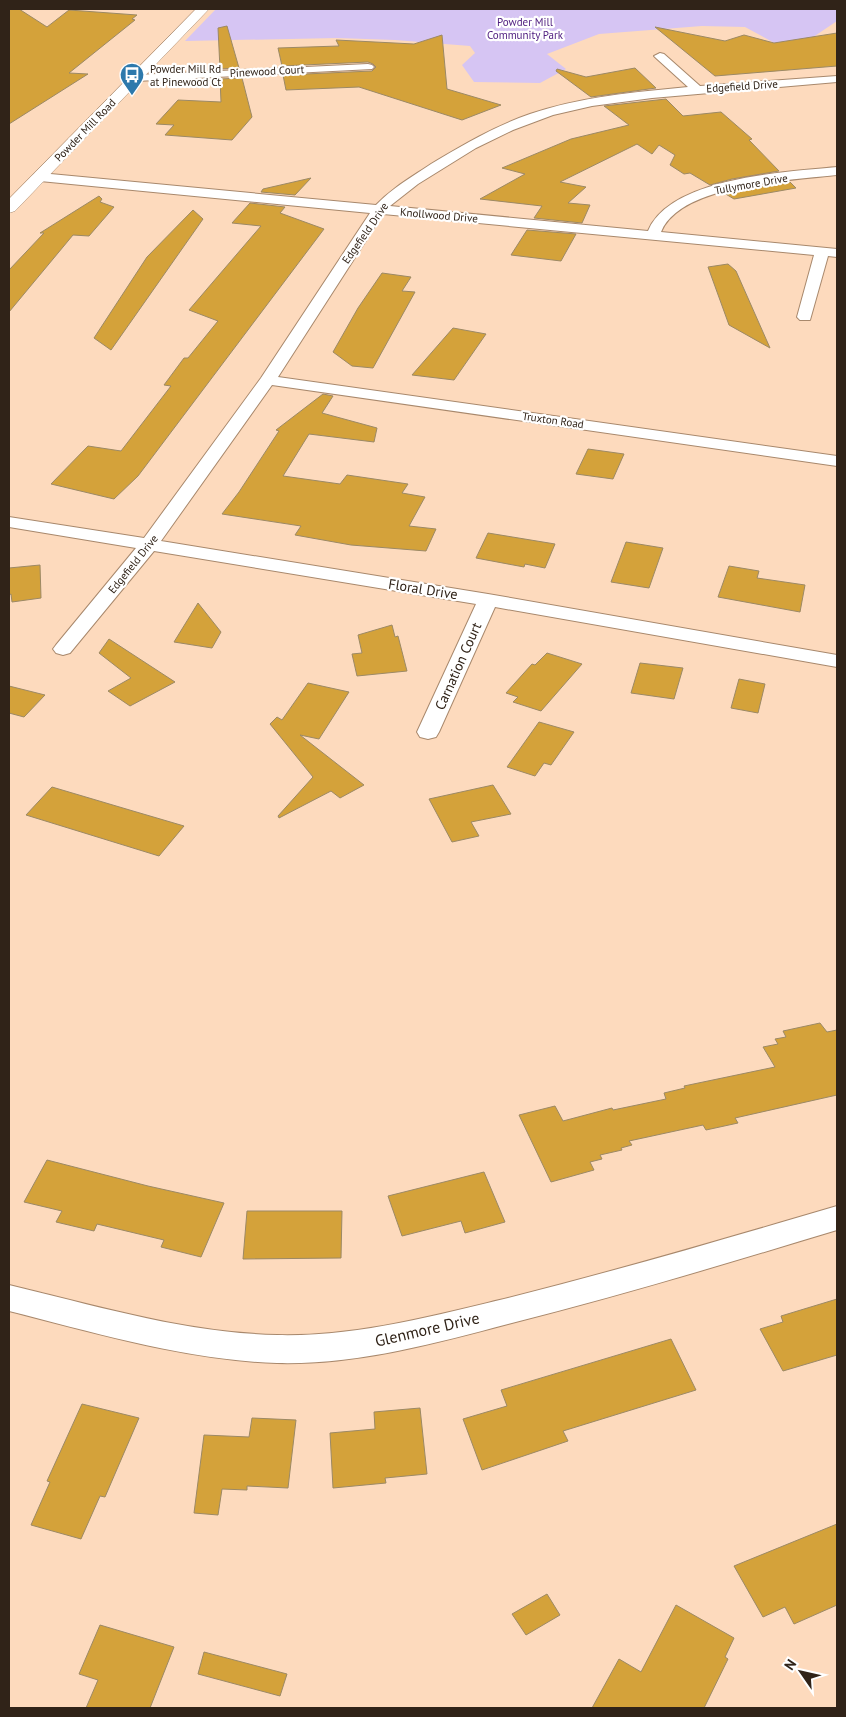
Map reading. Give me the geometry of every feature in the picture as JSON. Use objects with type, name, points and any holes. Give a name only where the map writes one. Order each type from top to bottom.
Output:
[{"type":"main road","name":"Powder Mill Road","points":[[9,208],[203,9]]},
{"type":"street","points":[[660,56],[697,89]]},
{"type":"street","name":"Pinewood Court","points":[[136,78],[368,67]]},
{"type":"street","name":"Edgefield Drive","points":[[63,649],[149,545],[268,380],[379,210],[393,194],[446,160],[517,123],[558,110],[588,103],[697,89],[837,79]]},
{"type":"street","name":"Tullymore Drive","points":[[653,235],[660,220],[679,204],[708,192],[746,183],[837,172]]},
{"type":"street","name":"Knollwood Drive","points":[[40,177],[837,253]]},
{"type":"street","points":[[805,317],[822,252]]},
{"type":"street","name":"Truxton Road","points":[[268,380],[837,461]]},
{"type":"street","name":"Floral Drive","points":[[9,522],[488,600],[837,661]]},
{"type":"street","name":"Carnation Court","points":[[428,732],[488,600]]},
{"type":"street","name":"Glenmore Drive","points":[[9,1298],[171,1337],[236,1347],[319,1348],[362,1344],[422,1332],[598,1288],[837,1218]]},
{"type":"green space","name":"Powder Mill Community Park","points":[[216,9],[837,9],[837,21],[791,52],[745,27],[702,26],[599,34],[547,54],[566,69],[540,83],[474,82],[462,65],[475,53],[470,46],[337,38],[185,41]]},
{"type":"building","points":[[9,9],[19,9],[47,27],[69,10],[137,15],[132,19],[135,20],[69,73],[88,74],[9,124]]},
{"type":"building","points":[[227,26],[239,68],[220,69],[218,28]]},
{"type":"building","points":[[655,27],[725,41],[744,35],[774,43],[837,33],[837,66],[715,76]]},
{"type":"building","points":[[442,35],[447,89],[501,105],[462,120],[359,87],[286,90],[283,75],[372,71],[376,67],[368,62],[282,66],[278,48],[339,46],[336,40],[414,44]]},
{"type":"building","points":[[635,68],[656,88],[591,97],[556,71],[557,69],[586,77]]},
{"type":"building","points":[[242,78],[252,117],[232,140],[165,135],[174,125],[156,124],[178,100],[221,102],[220,79]]},
{"type":"building","points":[[666,99],[683,116],[721,112],[752,139],[749,140],[779,171],[732,179],[710,185],[690,173],[684,174],[670,165],[675,155],[659,145],[652,154],[637,144],[560,182],[586,187],[568,203],[590,205],[582,223],[534,218],[542,206],[480,199],[525,174],[502,168],[571,139],[629,125],[604,106]]},
{"type":"building","points":[[311,178],[295,195],[261,192],[263,189]]},
{"type":"building","points":[[790,182],[796,188],[734,199],[724,193]]},
{"type":"building","points":[[99,196],[102,199],[100,202],[114,207],[89,236],[73,235],[9,312],[9,270],[44,233],[40,233]]},
{"type":"building","points":[[250,203],[285,207],[280,213],[324,229],[138,476],[114,499],[51,484],[88,446],[121,451],[171,386],[164,385],[184,358],[188,358],[218,321],[189,310],[261,226],[232,223]]},
{"type":"building","points":[[193,210],[203,219],[111,350],[94,338],[147,257]]},
{"type":"building","points":[[527,230],[576,234],[561,261],[511,255]]},
{"type":"building","points":[[728,264],[736,271],[770,348],[729,325],[708,267]]},
{"type":"building","points":[[382,273],[411,277],[402,291],[415,292],[373,368],[352,366],[333,352],[358,308]]},
{"type":"building","points":[[453,328],[486,334],[454,380],[412,375]]},
{"type":"building","points":[[323,394],[333,396],[322,413],[377,428],[374,442],[309,434],[283,476],[340,484],[347,475],[408,484],[402,493],[425,497],[409,526],[436,529],[426,551],[351,545],[295,535],[301,526],[222,514],[239,492],[279,431],[276,430]]},
{"type":"building","points":[[588,449],[624,454],[613,479],[576,474]]},
{"type":"building","points":[[488,533],[555,544],[545,568],[525,564],[524,567],[476,558]]},
{"type":"building","points":[[626,542],[663,548],[649,588],[611,582]]},
{"type":"building","points":[[40,565],[41,598],[12,602],[11,594],[9,595],[9,568]]},
{"type":"building","points":[[729,566],[759,571],[757,578],[805,585],[800,612],[718,597]]},
{"type":"building","points":[[198,603],[221,632],[212,648],[174,642]]},
{"type":"building","points":[[392,625],[395,637],[398,636],[407,671],[357,676],[352,654],[362,653],[358,635]]},
{"type":"building","points":[[109,639],[175,682],[130,706],[108,691],[131,678],[99,653]]},
{"type":"building","points":[[547,653],[582,664],[541,711],[513,702],[518,697],[506,693],[532,664],[535,665]]},
{"type":"building","points":[[640,663],[683,668],[674,699],[631,693]]},
{"type":"building","points":[[739,679],[765,684],[758,713],[731,708]]},
{"type":"building","points":[[308,683],[349,692],[319,739],[300,735],[364,785],[340,798],[331,791],[279,818],[278,816],[313,777],[270,724],[277,717],[282,720]]},
{"type":"building","points":[[9,686],[45,695],[24,717],[9,713]]},
{"type":"building","points":[[539,722],[574,732],[551,765],[544,763],[535,776],[507,767]]},
{"type":"building","points":[[493,785],[511,814],[471,822],[479,836],[452,842],[429,799]]},
{"type":"building","points":[[52,787],[184,826],[159,856],[26,815]]},
{"type":"building","points":[[820,1023],[827,1032],[837,1030],[837,1095],[735,1118],[738,1123],[706,1130],[703,1125],[629,1141],[632,1145],[621,1148],[622,1150],[600,1155],[602,1159],[590,1162],[594,1170],[551,1182],[519,1115],[555,1106],[563,1121],[612,1108],[613,1110],[666,1099],[664,1093],[685,1088],[684,1086],[775,1067],[763,1047],[778,1044],[775,1039],[786,1037],[783,1031]]},
{"type":"building","points":[[47,1160],[224,1203],[201,1257],[161,1247],[164,1240],[97,1224],[94,1231],[56,1222],[62,1211],[24,1202]]},
{"type":"building","points":[[484,1172],[505,1222],[465,1233],[461,1221],[402,1236],[388,1196]]},
{"type":"building","points":[[247,1211],[342,1211],[341,1258],[243,1259]]},
{"type":"building","points":[[837,1299],[837,1355],[783,1371],[760,1329],[783,1322],[781,1316]]},
{"type":"building","points":[[671,1339],[696,1390],[563,1431],[568,1441],[482,1470],[463,1419],[507,1406],[501,1390]]},
{"type":"building","points":[[82,1404],[139,1418],[105,1497],[100,1496],[81,1539],[31,1525],[50,1482],[47,1481]]},
{"type":"building","points":[[420,1408],[427,1474],[385,1478],[386,1483],[333,1488],[330,1433],[375,1429],[374,1412]]},
{"type":"building","points":[[252,1418],[296,1420],[288,1488],[247,1486],[247,1490],[222,1489],[218,1515],[194,1513],[204,1435],[249,1437]]},
{"type":"building","points":[[837,1524],[837,1605],[794,1624],[785,1607],[763,1617],[734,1566]]},
{"type":"building","points":[[547,1594],[560,1615],[526,1635],[512,1614]]},
{"type":"building","points":[[676,1605],[734,1638],[725,1657],[728,1659],[704,1708],[592,1708],[619,1659],[641,1672]]},
{"type":"building","points":[[100,1625],[174,1647],[150,1708],[86,1708],[98,1680],[79,1674]]},
{"type":"building","points":[[204,1652],[287,1674],[280,1696],[198,1674]]},
{"type":"place","name":"Powder Mill Rd at Pinewood Ct","points":[[132,96]]}]
